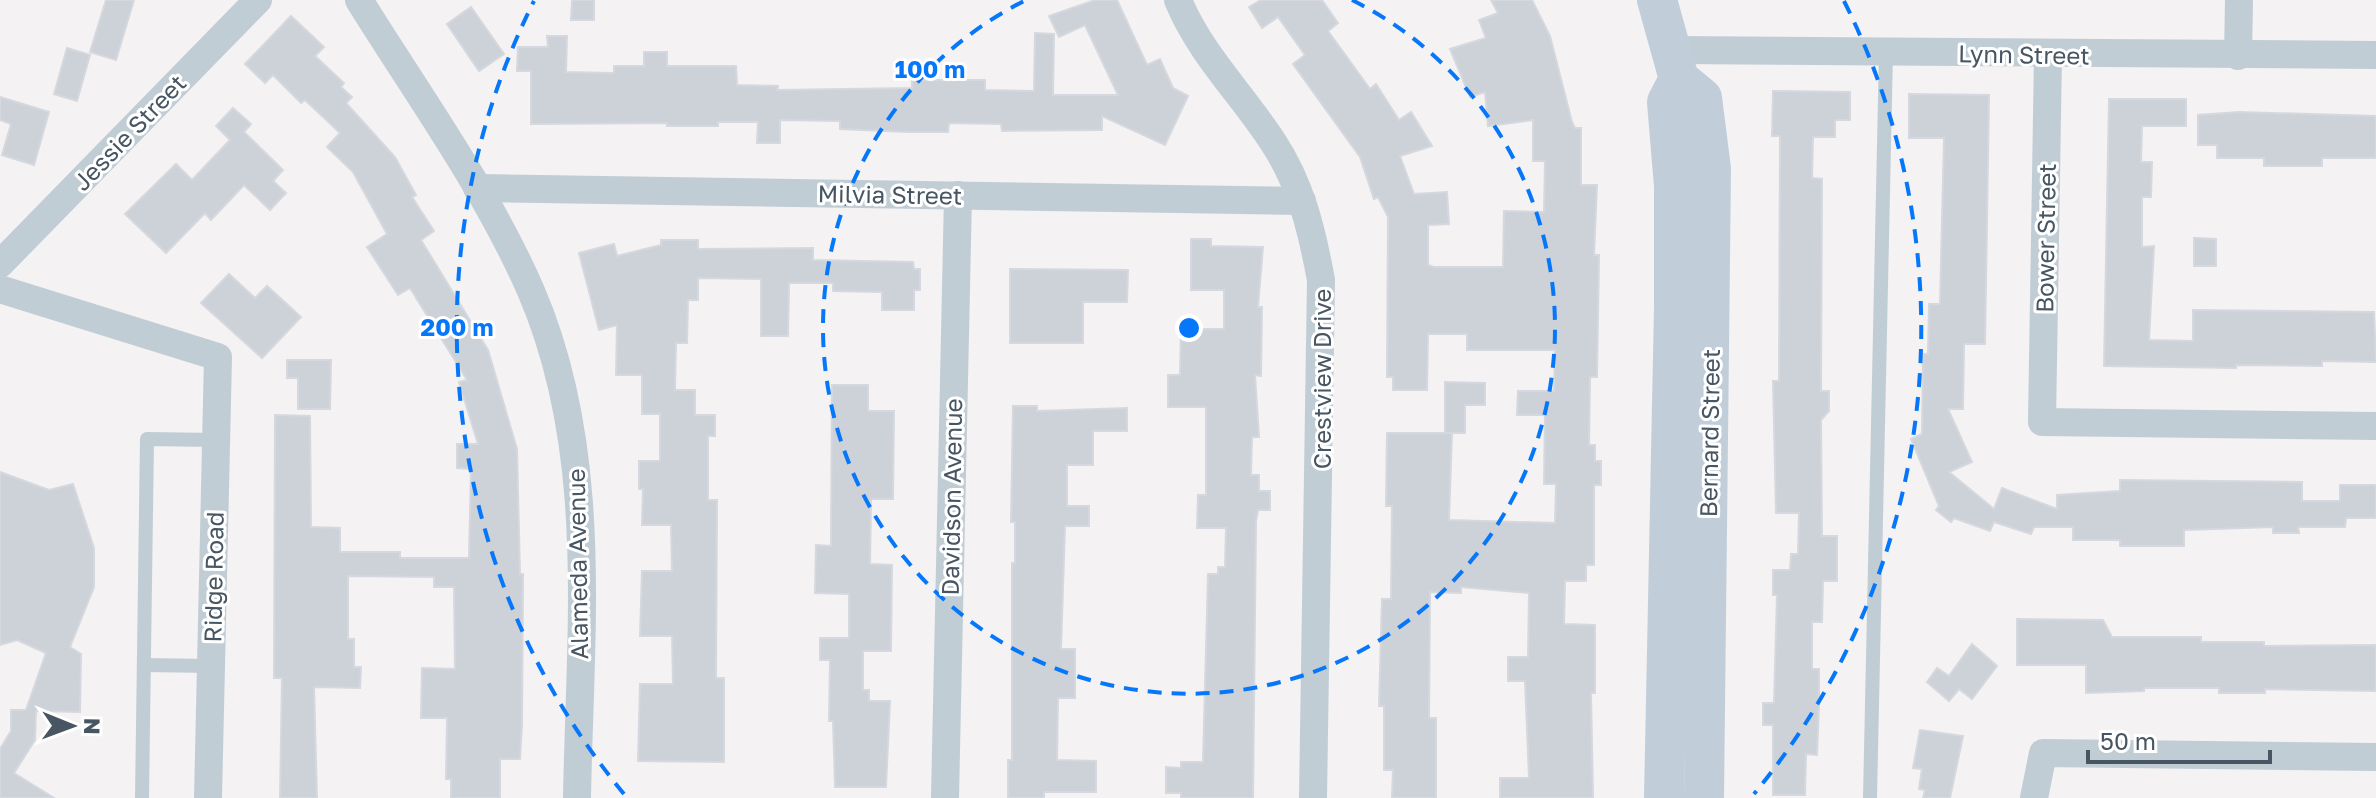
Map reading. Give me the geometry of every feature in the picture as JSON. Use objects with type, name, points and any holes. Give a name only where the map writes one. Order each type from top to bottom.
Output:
[{"type":"street","name":"Jessie Street","points":[[0,264],[258,0]]},
{"type":"street","name":"Alameda Avenue","points":[[359,0],[477,188],[532,293],[555,359],[571,430],[582,543],[577,798]]},
{"type":"street","name":"Crestview Drive","points":[[1178,0],[1205,51],[1275,143],[1302,201],[1321,280],[1323,324],[1313,798]]},
{"type":"street","name":"Bernard Street","points":[[1657,0],[1676,64],[1702,98],[1711,169],[1704,798]]},
{"type":"street","points":[[2238,56],[2239,0]]},
{"type":"street","name":"Lynn Street","points":[[1676,64],[1886,52],[2376,55]]},
{"type":"street","name":"Bower Street","points":[[2048,54],[2042,422],[2376,426]]},
{"type":"street","name":"Bernard Street","points":[[1664,798],[1674,277],[1674,186],[1667,102],[1676,64]]},
{"type":"street","name":"Milvia Street","points":[[477,188],[1302,201]]},
{"type":"street","name":"Davidson Avenue","points":[[945,798],[958,195]]},
{"type":"street","name":"Ridge Road","points":[[0,289],[218,357],[208,798]]},
{"type":"street","points":[[2034,798],[2043,753],[2376,757]]},
{"type":"lane","points":[[1870,798],[1886,52]]},
{"type":"lane","points":[[142,798],[147,439],[216,440]]},
{"type":"lane","points":[[144,665],[211,666]]},
{"type":"building","points":[[106,0],[134,0],[116,60],[90,52]]},
{"type":"building","points":[[572,0],[594,0],[594,20],[571,20]]},
{"type":"building","points":[[1095,0],[1117,0],[1147,65],[1160,59],[1173,88],[1188,96],[1165,145],[1102,116],[1102,130],[1002,131],[1001,124],[949,123],[948,132],[840,129],[840,121],[780,120],[780,143],[757,143],[758,122],[718,122],[718,126],[667,126],[667,123],[531,124],[531,71],[517,71],[518,47],[548,47],[547,36],[567,36],[566,72],[614,73],[614,66],[644,66],[644,52],[667,52],[667,66],[736,66],[737,85],[778,86],[777,90],[912,88],[912,80],[985,80],[985,90],[1034,91],[1035,33],[1054,34],[1053,95],[1118,95],[1085,25],[1059,37],[1049,16]]},
{"type":"building","points":[[1261,0],[1322,0],[1338,23],[1328,31],[1370,89],[1376,84],[1399,120],[1411,112],[1432,146],[1400,156],[1414,194],[1447,192],[1449,224],[1428,225],[1428,265],[1434,267],[1503,267],[1504,211],[1544,212],[1545,161],[1533,161],[1533,120],[1488,126],[1485,92],[1470,97],[1450,49],[1486,38],[1479,20],[1498,13],[1491,0],[1532,0],[1550,36],[1572,122],[1575,128],[1581,128],[1581,185],[1597,185],[1594,255],[1599,255],[1597,377],[1590,377],[1589,445],[1595,445],[1595,461],[1601,461],[1601,485],[1594,485],[1594,565],[1586,565],[1586,581],[1565,581],[1564,624],[1595,625],[1595,693],[1591,693],[1593,798],[1500,798],[1500,778],[1529,778],[1525,681],[1508,681],[1508,657],[1528,657],[1529,593],[1461,587],[1461,593],[1430,592],[1429,718],[1436,718],[1436,798],[1392,798],[1393,770],[1384,770],[1384,706],[1379,706],[1382,599],[1391,599],[1392,506],[1386,506],[1387,433],[1452,433],[1449,520],[1555,523],[1556,484],[1544,484],[1545,415],[1517,415],[1518,391],[1554,391],[1555,350],[1467,350],[1467,334],[1428,334],[1427,390],[1393,390],[1393,377],[1387,377],[1388,217],[1378,197],[1374,199],[1360,157],[1293,64],[1305,55],[1278,17],[1262,28],[1249,7]]},
{"type":"building","points":[[471,7],[504,54],[479,71],[447,24]]},
{"type":"building","points":[[291,16],[324,47],[315,56],[344,83],[341,87],[352,97],[346,103],[395,157],[416,195],[412,197],[434,231],[421,240],[488,350],[517,449],[520,574],[523,574],[522,724],[520,759],[500,759],[500,798],[451,798],[451,779],[446,779],[447,718],[421,718],[422,668],[455,669],[454,587],[434,587],[434,577],[348,576],[348,639],[354,639],[354,667],[361,667],[360,688],[314,687],[317,798],[280,798],[282,678],[274,678],[275,415],[310,416],[311,527],[340,528],[340,552],[400,552],[400,558],[469,558],[471,469],[457,468],[457,444],[478,444],[459,382],[467,380],[410,288],[398,295],[367,247],[387,234],[353,172],[327,147],[340,133],[305,100],[301,103],[273,75],[265,83],[245,64]]},
{"type":"building","points":[[67,48],[90,55],[77,101],[54,94]]},
{"type":"building","points":[[1773,91],[1850,92],[1850,120],[1835,120],[1835,137],[1813,137],[1812,178],[1822,179],[1821,391],[1829,391],[1829,411],[1821,420],[1822,536],[1837,536],[1837,581],[1823,581],[1822,622],[1812,622],[1812,669],[1819,669],[1817,755],[1806,754],[1805,795],[1773,795],[1773,725],[1763,725],[1763,703],[1774,703],[1777,595],[1773,595],[1773,570],[1790,570],[1791,554],[1798,554],[1799,513],[1776,513],[1773,381],[1779,381],[1780,136],[1772,136]]},
{"type":"building","points":[[1909,94],[1989,95],[1985,344],[1964,344],[1963,409],[1948,409],[1972,462],[1949,472],[1994,509],[2002,488],[2057,509],[2057,495],[2120,491],[2120,480],[2302,482],[2302,501],[2340,501],[2340,485],[2376,485],[2376,518],[2346,518],[2345,527],[2298,527],[2299,533],[2273,533],[2273,527],[2184,530],[2184,546],[2120,546],[2120,540],[2073,540],[2073,527],[2034,527],[2031,534],[1994,522],[1990,531],[1954,518],[1951,522],[1936,510],[1939,506],[1911,439],[1922,434],[1923,354],[1928,354],[1929,304],[1940,304],[1944,138],[1909,138]]},
{"type":"building","points":[[0,97],[49,112],[34,165],[2,155],[11,124],[0,120]]},
{"type":"building","points":[[2109,99],[2186,99],[2186,126],[2142,126],[2141,162],[2152,162],[2151,197],[2142,197],[2142,247],[2154,246],[2149,340],[2193,341],[2193,310],[2374,312],[2376,362],[2322,361],[2322,366],[2236,365],[2236,368],[2104,366]]},
{"type":"building","points":[[233,108],[251,124],[244,132],[283,170],[273,181],[286,193],[270,210],[244,185],[211,220],[205,213],[166,253],[125,214],[176,164],[192,180],[230,140],[216,126]]},
{"type":"building","points":[[2239,112],[2376,116],[2376,158],[2322,158],[2322,166],[2264,166],[2264,158],[2217,158],[2217,145],[2198,145],[2198,115]]},
{"type":"building","points":[[2194,238],[2216,239],[2216,266],[2194,266]]},
{"type":"building","points":[[1191,239],[1211,239],[1211,246],[1263,247],[1258,307],[1262,307],[1261,376],[1255,375],[1259,437],[1252,437],[1251,475],[1259,475],[1259,491],[1270,491],[1270,510],[1258,510],[1256,521],[1253,798],[1181,798],[1181,793],[1166,793],[1166,767],[1181,768],[1181,762],[1203,762],[1208,574],[1218,574],[1218,567],[1225,567],[1226,528],[1197,528],[1198,495],[1206,495],[1206,407],[1168,407],[1168,375],[1180,375],[1181,329],[1224,329],[1224,290],[1191,290]]},
{"type":"building","points":[[661,240],[698,240],[698,249],[813,248],[813,260],[913,262],[914,269],[920,269],[920,290],[914,290],[914,310],[882,310],[882,292],[833,291],[833,283],[789,283],[788,336],[761,336],[761,279],[698,278],[698,300],[688,300],[687,343],[676,343],[675,390],[695,390],[695,415],[715,415],[715,436],[708,436],[708,500],[717,500],[716,678],[724,678],[724,762],[638,761],[640,684],[673,684],[672,636],[640,636],[642,571],[672,571],[671,525],[642,525],[643,489],[639,489],[639,461],[660,461],[660,414],[642,414],[642,375],[616,375],[617,325],[599,330],[579,253],[614,244],[617,256],[661,245]]},
{"type":"building","points":[[1010,269],[1128,270],[1127,302],[1083,302],[1083,343],[1010,343]]},
{"type":"building","points":[[229,274],[255,298],[267,286],[301,317],[262,358],[201,303]]},
{"type":"building","points":[[287,360],[331,360],[330,409],[298,409],[298,378],[287,378]]},
{"type":"building","points":[[1445,382],[1485,383],[1485,405],[1465,405],[1465,433],[1445,433]]},
{"type":"building","points":[[832,385],[868,385],[868,411],[894,411],[893,499],[871,499],[870,564],[892,565],[891,651],[863,651],[863,690],[869,690],[869,701],[890,701],[886,787],[835,787],[833,721],[829,721],[830,660],[820,660],[820,638],[849,638],[849,594],[815,593],[816,545],[831,546]]},
{"type":"building","points":[[1013,406],[1037,406],[1037,411],[1127,408],[1127,431],[1093,431],[1093,465],[1067,465],[1067,506],[1089,506],[1089,526],[1065,526],[1061,649],[1075,649],[1075,698],[1058,698],[1057,760],[1096,761],[1096,792],[1044,792],[1044,798],[1008,798],[1008,760],[1012,760],[1012,563],[1015,563],[1015,522],[1011,522]]},
{"type":"building","points":[[0,472],[49,490],[73,484],[94,548],[94,587],[70,647],[81,654],[80,712],[36,711],[35,740],[14,773],[54,798],[0,798],[0,749],[11,731],[11,710],[26,710],[46,653],[17,640],[0,645]]},
{"type":"building","points":[[2017,619],[2103,620],[2112,637],[2201,637],[2201,642],[2264,642],[2264,646],[2376,645],[2376,691],[2265,689],[2265,693],[2219,693],[2219,688],[2144,688],[2144,691],[2086,693],[2086,665],[2017,665]]},
{"type":"building","points":[[1972,644],[1997,666],[1972,699],[1959,689],[1949,701],[1927,682],[1937,668],[1949,676]]},
{"type":"building","points":[[1920,730],[1963,736],[1950,798],[1923,798],[1925,790],[1919,789],[1922,769],[1913,768]]}]
